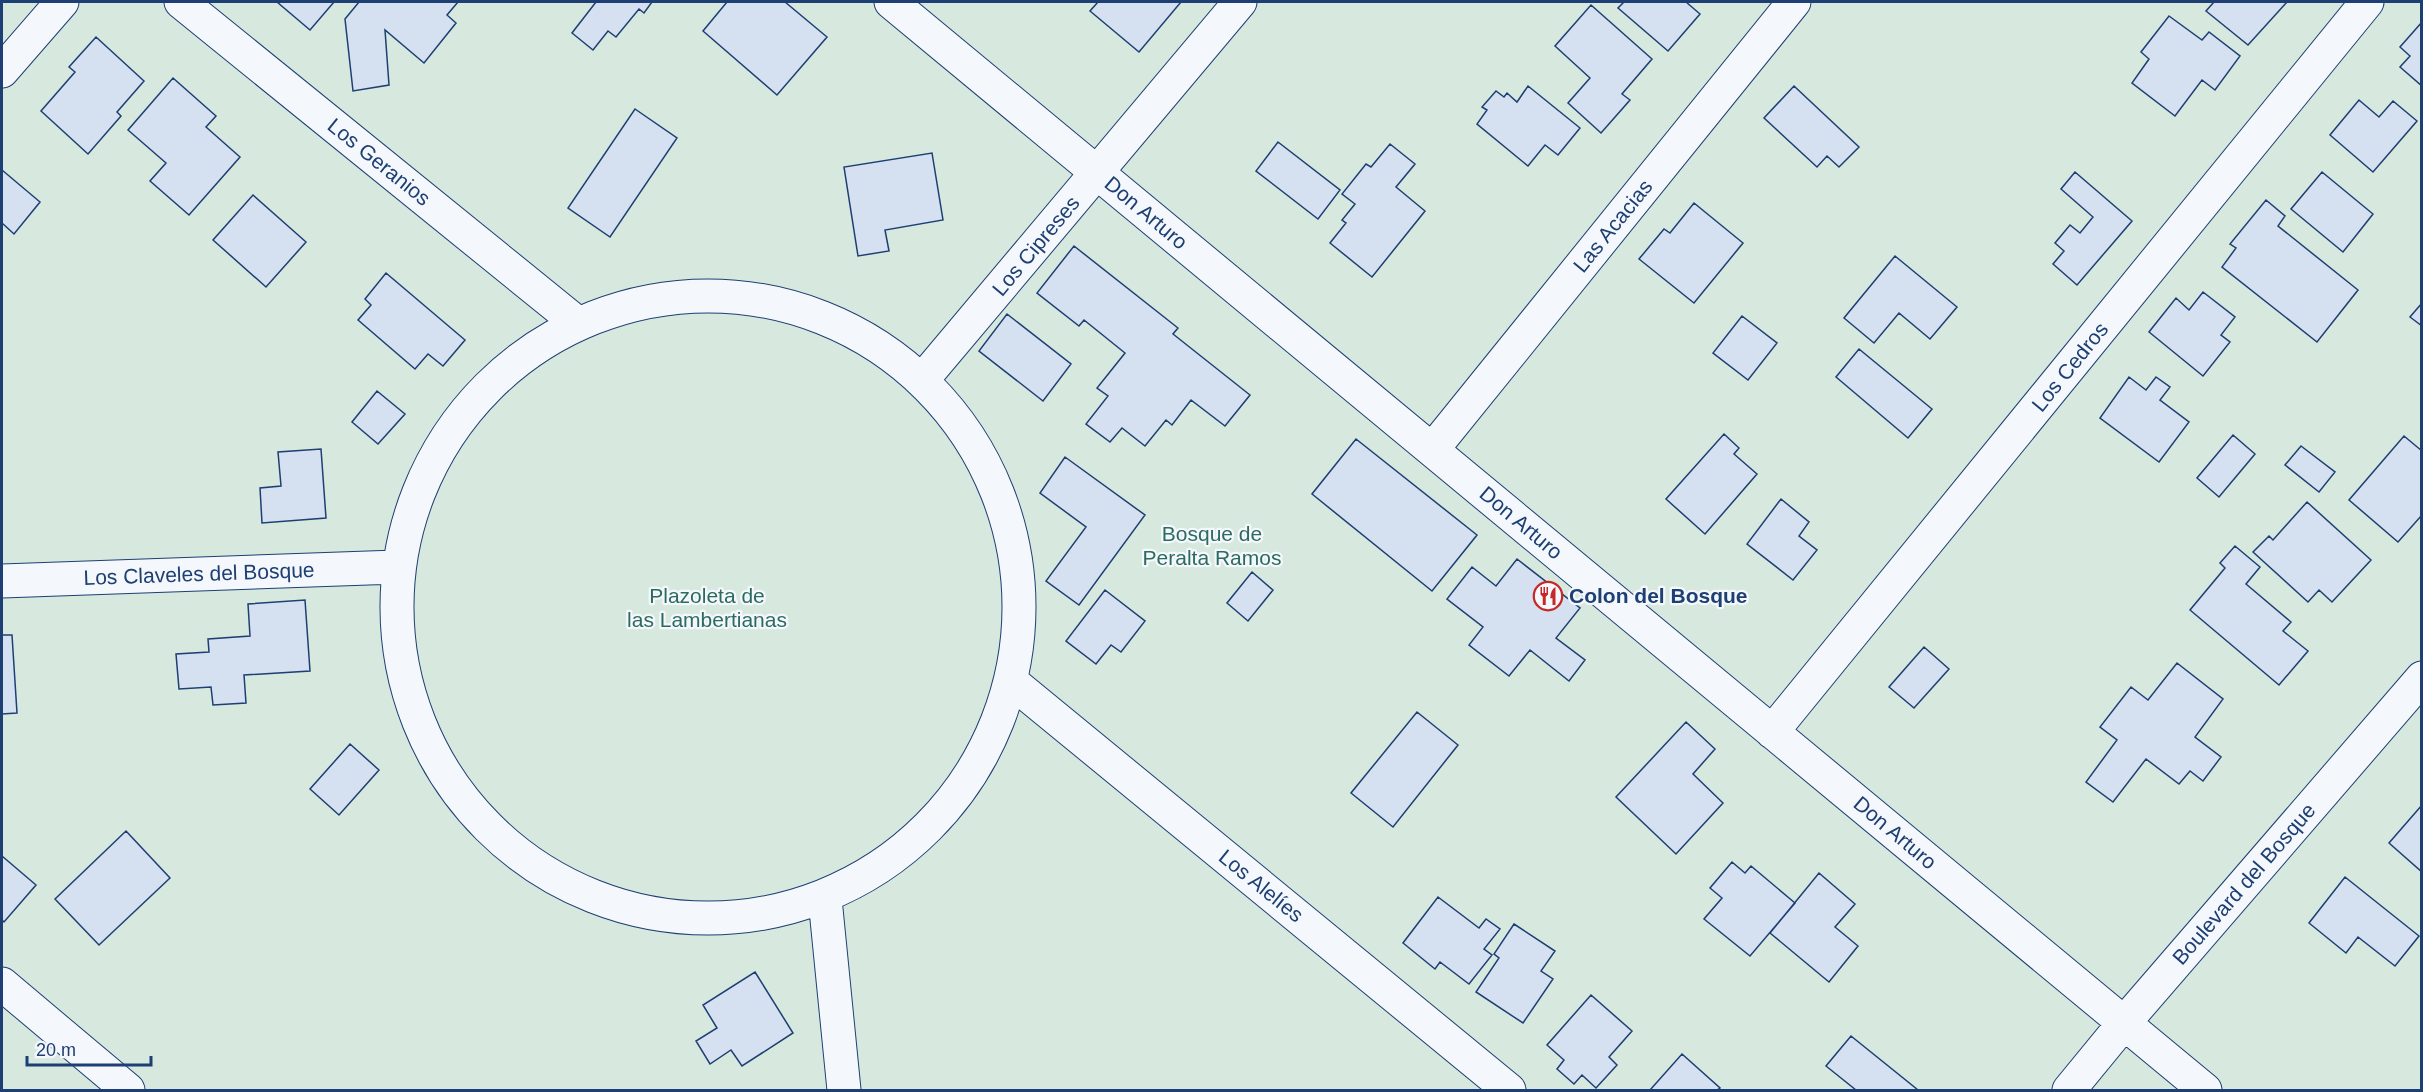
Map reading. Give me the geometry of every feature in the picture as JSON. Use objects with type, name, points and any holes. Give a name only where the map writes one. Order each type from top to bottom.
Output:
[{"type":"street","points":[[2,71],[62,2]]},
{"type":"street","name":"Los Geranios","points":[[181,2],[576,322]]},
{"type":"street","name":"Don Arturo","points":[[891,2],[2205,1090]]},
{"type":"street","name":"Los Cipreses","points":[[923,379],[1240,2]]},
{"type":"street","name":"Las Acacias","points":[[1432,450],[1794,2]]},
{"type":"street","name":"Los Cedros","points":[[1772,732],[2367,2]]},
{"type":"street","points":[[757,297],[859,332],[923,379],[964,428],[995,484],[1019,579],[1019,639],[1012,682],[976,770],[914,844],[825,899],[729,921],[624,910],[528,865],[454,791],[408,696],[396,632],[397,567],[417,491],[470,402],[519,357],[576,322],[649,298],[757,297]]},
{"type":"street","name":"Los Claveles del Bosque","points":[[2,581],[397,567]]},
{"type":"street","name":"Boulevard del Bosque","points":[[2069,1090],[2421,678]]},
{"type":"street","name":"Los Alelíes","points":[[1012,682],[1492,1085]]},
{"type":"street","points":[[825,899],[844,1090]]},
{"type":"street","points":[[2,984],[128,1090]]},
{"type":"green space","name":"Bosque de Peralta Ramos","points":[[2,2],[2421,2],[2421,1090],[2,1090]]},
{"type":"building","points":[[277,2],[334,2],[310,30]]},
{"type":"building","points":[[359,2],[458,2],[447,15],[456,23],[424,63],[385,30],[389,85],[353,91],[345,19]]},
{"type":"building","points":[[596,2],[652,2],[644,13],[639,9],[616,37],[608,31],[593,50],[572,33]]},
{"type":"building","points":[[727,2],[785,2],[827,37],[777,95],[703,31]]},
{"type":"building","points":[[1098,2],[1181,2],[1139,52],[1090,11]]},
{"type":"building","points":[[1624,2],[1686,2],[1700,14],[1668,51],[1618,8]]},
{"type":"building","points":[[2214,2],[2287,2],[2248,45],[2206,11]]},
{"type":"building","points":[[1591,5],[1652,59],[1622,94],[1630,100],[1601,133],[1568,103],[1590,78],[1555,46]]},
{"type":"building","points":[[2169,16],[2202,40],[2209,32],[2240,56],[2215,90],[2202,80],[2175,116],[2132,83],[2149,59],[2141,52]]},
{"type":"building","points":[[2422,22],[2422,86],[2400,67],[2410,56],[2400,47]]},
{"type":"building","points":[[96,37],[144,81],[117,112],[121,116],[88,154],[41,111],[75,72],[69,67]]},
{"type":"building","points":[[173,78],[216,116],[206,127],[240,157],[189,215],[150,181],[166,163],[128,130]]},
{"type":"building","points":[[1528,86],[1580,128],[1558,155],[1545,145],[1528,166],[1477,124],[1487,110],[1482,107],[1496,91],[1504,97],[1507,93],[1517,102]]},
{"type":"building","points":[[1794,86],[1859,147],[1839,167],[1827,156],[1817,167],[1764,118]]},
{"type":"building","points":[[2359,100],[2379,117],[2393,101],[2417,121],[2373,172],[2330,135]]},
{"type":"building","points":[[635,109],[677,138],[610,237],[568,208]]},
{"type":"building","points":[[1278,142],[1340,190],[1318,219],[1256,171]]},
{"type":"building","points":[[1390,144],[1415,164],[1396,187],[1425,211],[1372,277],[1330,243],[1346,223],[1342,220],[1355,204],[1342,194],[1366,164],[1371,167]]},
{"type":"building","points":[[932,153],[943,220],[885,230],[889,251],[858,256],[844,167]]},
{"type":"building","points":[[2,170],[40,202],[14,234],[2,223]]},
{"type":"building","points":[[2075,172],[2132,221],[2077,285],[2053,264],[2064,251],[2055,243],[2070,225],[2080,233],[2093,217],[2061,189]]},
{"type":"building","points":[[2322,172],[2373,214],[2343,252],[2291,209]]},
{"type":"building","points":[[253,195],[306,242],[266,287],[213,240]]},
{"type":"building","points":[[2266,200],[2285,216],[2278,226],[2358,290],[2317,342],[2222,267],[2236,248],[2230,244]]},
{"type":"building","points":[[1694,203],[1743,243],[1694,303],[1639,259],[1664,229],[1670,233]]},
{"type":"building","points":[[1074,246],[1178,328],[1173,334],[1250,395],[1225,426],[1191,400],[1172,425],[1166,420],[1145,446],[1122,428],[1110,442],[1086,424],[1108,396],[1097,388],[1125,353],[1084,320],[1079,326],[1037,293]]},
{"type":"building","points":[[1895,256],[1957,307],[1930,339],[1899,313],[1874,343],[1844,318]]},
{"type":"building","points":[[386,273],[465,340],[443,366],[428,354],[415,369],[358,320],[371,305],[365,299]]},
{"type":"building","points":[[2203,292],[2235,317],[2221,335],[2230,342],[2203,376],[2149,332],[2176,298],[2189,310]]},
{"type":"building","points":[[2422,303],[2422,326],[2410,317]]},
{"type":"building","points":[[1007,314],[1071,364],[1043,401],[979,351]]},
{"type":"building","points":[[1742,316],[1777,343],[1748,380],[1713,353]]},
{"type":"building","points":[[1859,349],[1932,409],[1908,438],[1836,377]]},
{"type":"building","points":[[2129,377],[2146,390],[2156,377],[2170,387],[2160,400],[2189,422],[2159,462],[2100,418]]},
{"type":"building","points":[[377,391],[405,414],[378,444],[352,422]]},
{"type":"building","points":[[1724,434],[1739,448],[1734,454],[1757,474],[1705,534],[1666,499]]},
{"type":"building","points":[[2233,435],[2255,454],[2219,497],[2197,478]]},
{"type":"building","points":[[2404,436],[2422,451],[2422,515],[2398,542],[2349,500]]},
{"type":"building","points":[[1356,439],[1477,535],[1432,591],[1312,494]]},
{"type":"building","points":[[2301,446],[2335,472],[2319,492],[2285,465]]},
{"type":"building","points":[[321,449],[326,518],[262,523],[260,488],[281,486],[278,452]]},
{"type":"building","points":[[1065,457],[1145,515],[1079,605],[1046,581],[1086,527],[1040,493]]},
{"type":"building","points":[[1781,499],[1809,522],[1799,536],[1817,550],[1793,580],[1747,544]]},
{"type":"building","points":[[2307,502],[2371,560],[2332,602],[2319,590],[2308,602],[2253,552],[2269,536],[2273,540]]},
{"type":"building","points":[[2235,546],[2260,567],[2246,584],[2291,622],[2283,631],[2308,651],[2279,685],[2190,610],[2225,568],[2220,563]]},
{"type":"building","points":[[1517,559],[1580,608],[1556,638],[1585,660],[1569,681],[1530,650],[1509,676],[1469,645],[1483,627],[1447,599],[1472,567],[1496,586]]},
{"type":"building","points":[[1252,572],[1273,590],[1248,621],[1227,603]]},
{"type":"building","points":[[1105,590],[1145,621],[1121,652],[1111,645],[1096,664],[1066,641]]},
{"type":"building","points":[[305,600],[310,671],[244,675],[246,703],[213,705],[211,687],[179,689],[176,654],[209,652],[208,639],[250,636],[248,604]]},
{"type":"building","points":[[2,635],[12,635],[17,713],[2,714]]},
{"type":"building","points":[[1924,647],[1949,669],[1914,708],[1889,687]]},
{"type":"building","points":[[2177,663],[2223,699],[2195,737],[2221,757],[2203,781],[2190,771],[2179,784],[2146,759],[2113,802],[2086,782],[2117,740],[2100,727],[2131,687],[2148,700]]},
{"type":"building","points":[[1417,712],[1458,745],[1393,827],[1351,793]]},
{"type":"building","points":[[1686,722],[1715,749],[1693,774],[1723,803],[1676,854],[1616,797]]},
{"type":"building","points":[[350,744],[379,770],[339,815],[310,789]]},
{"type":"building","points":[[2422,805],[2422,872],[2389,843]]},
{"type":"building","points":[[126,831],[170,878],[99,945],[55,899]]},
{"type":"building","points":[[2,856],[36,885],[4,922],[2,920]]},
{"type":"building","points":[[1732,862],[1745,873],[1751,866],[1795,903],[1750,956],[1704,919],[1722,898],[1710,888]]},
{"type":"building","points":[[1819,873],[1855,904],[1835,927],[1858,946],[1829,982],[1770,933]]},
{"type":"building","points":[[2345,877],[2419,936],[2395,966],[2358,937],[2346,953],[2309,923]]},
{"type":"building","points":[[1438,897],[1479,928],[1486,919],[1500,929],[1484,949],[1492,955],[1469,984],[1440,962],[1435,969],[1403,943]]},
{"type":"building","points":[[1514,924],[1555,951],[1541,971],[1553,979],[1523,1023],[1476,992],[1499,958],[1494,954]]},
{"type":"building","points":[[755,972],[793,1033],[742,1066],[731,1050],[710,1064],[696,1041],[717,1028],[703,1005]]},
{"type":"building","points":[[1591,995],[1632,1031],[1609,1057],[1617,1065],[1596,1088],[1582,1075],[1574,1084],[1557,1069],[1564,1060],[1547,1045]]},
{"type":"building","points":[[1851,1036],[1918,1090],[1856,1090],[1826,1066]]},
{"type":"building","points":[[1682,1054],[1720,1088],[1717,1090],[1650,1090]]},
{"type":"place","name":"Colon del Bosque","points":[[1548,596]]},
{"type":"park label","name":"Plazoleta de las Lambertianas","points":[[707,608]]}]
